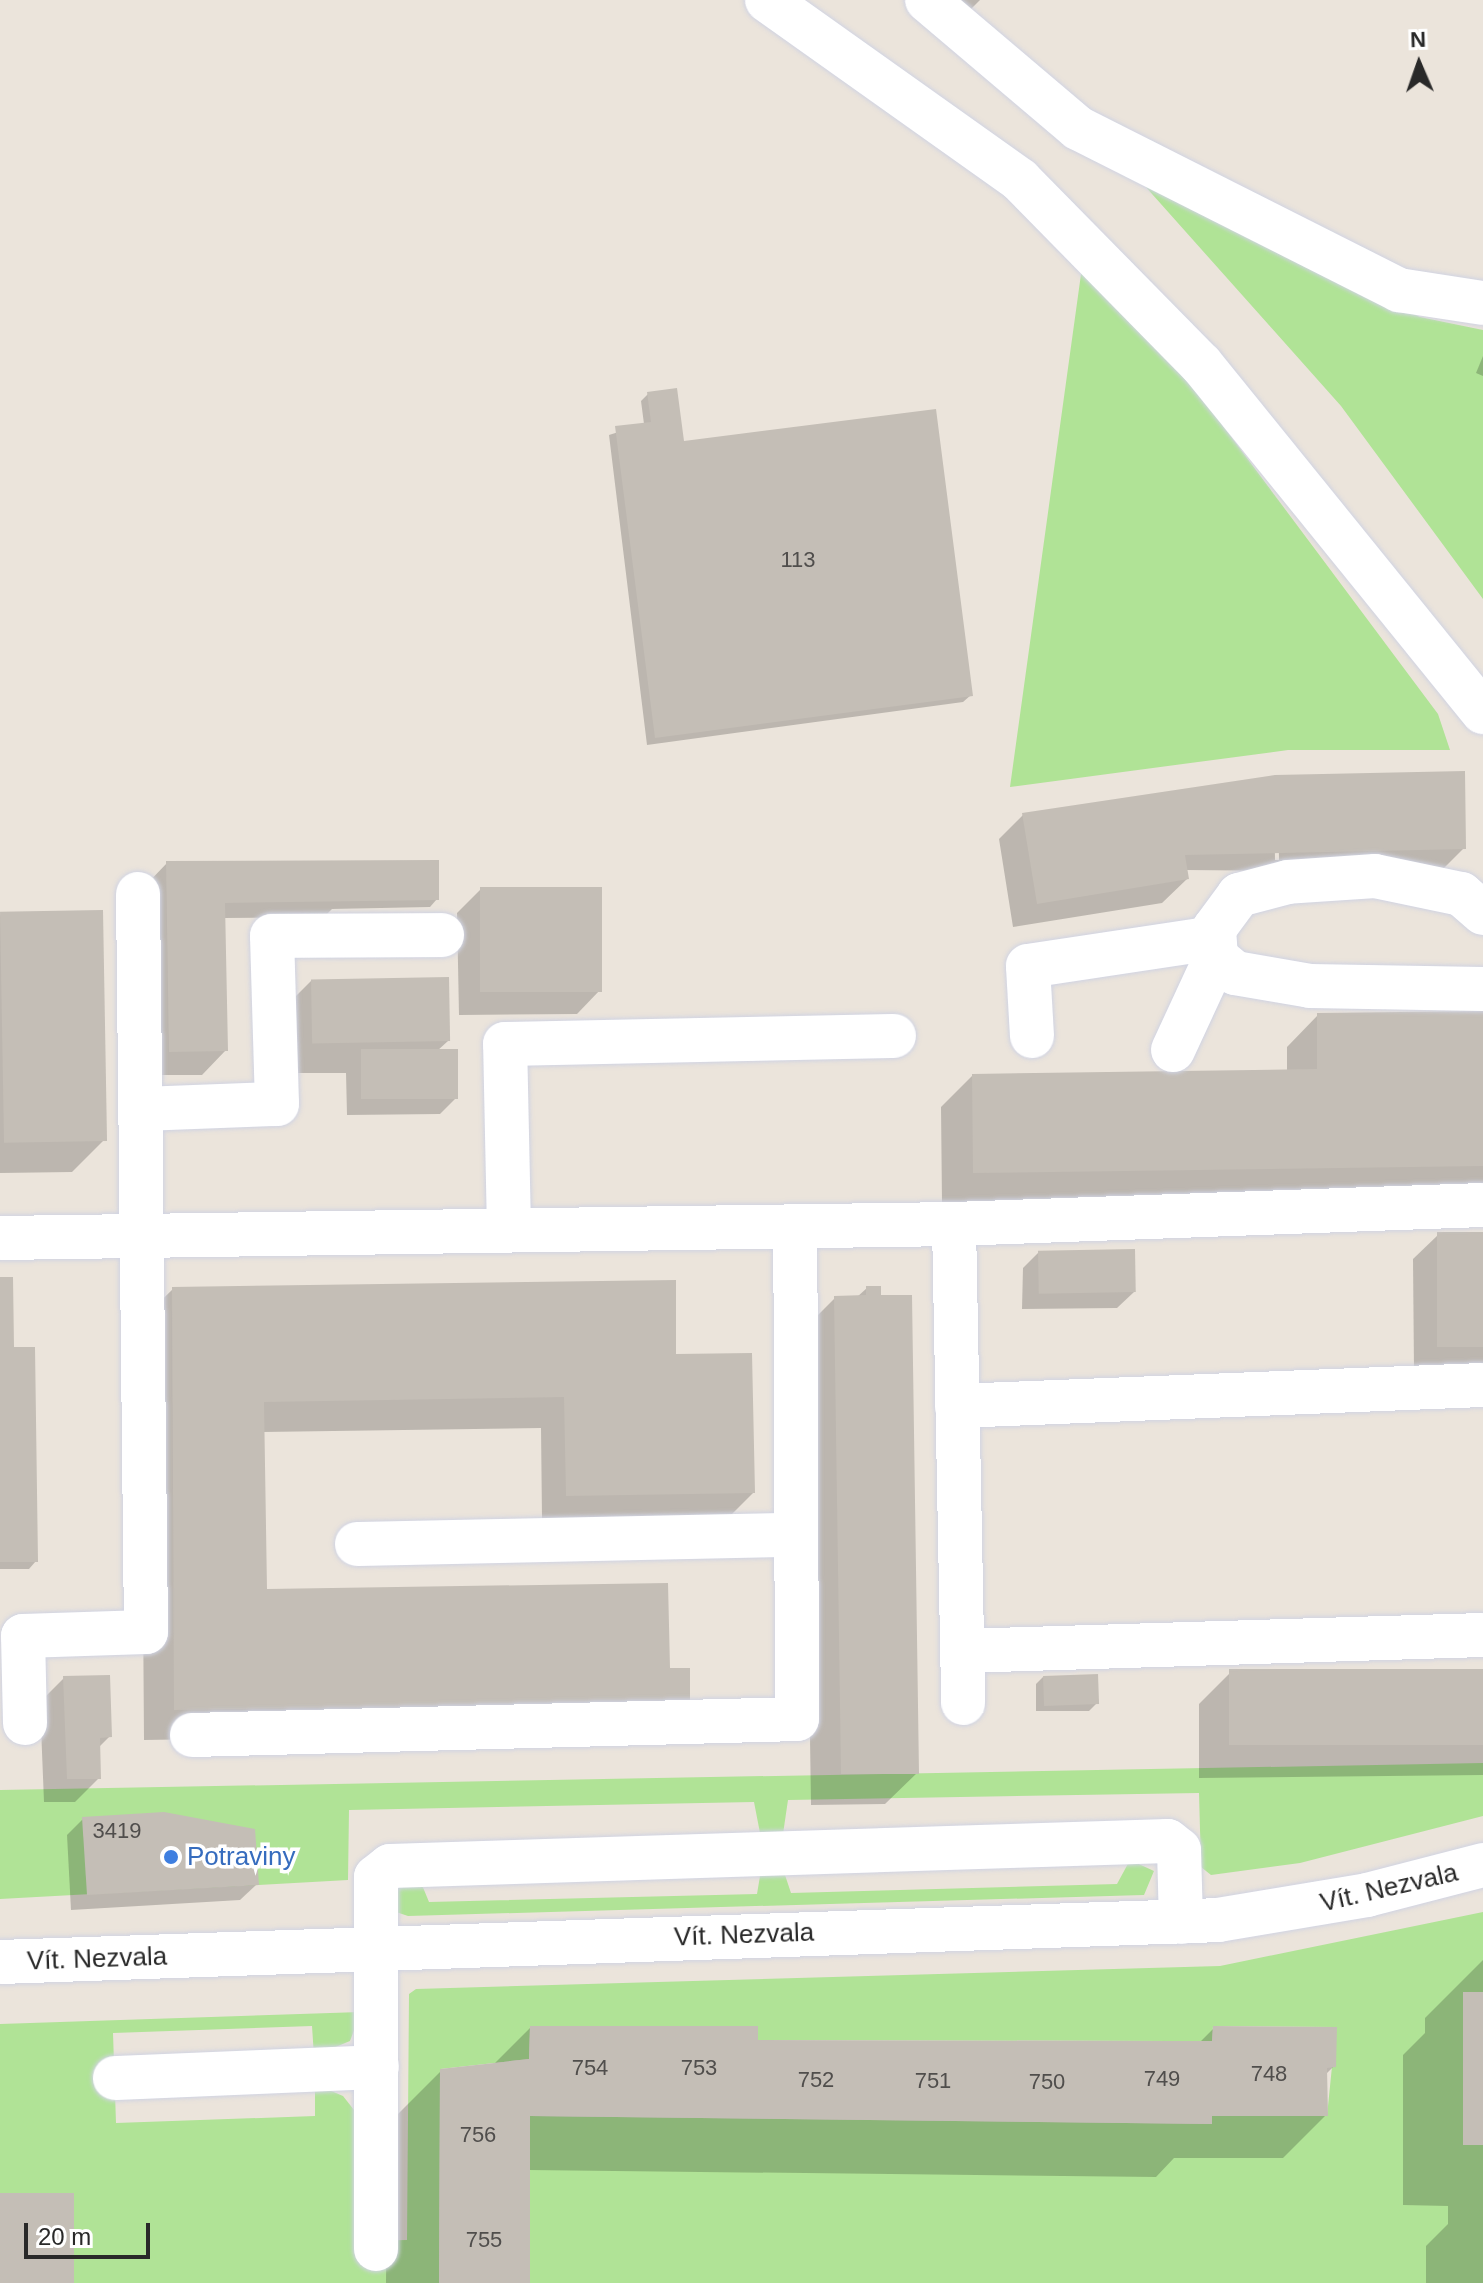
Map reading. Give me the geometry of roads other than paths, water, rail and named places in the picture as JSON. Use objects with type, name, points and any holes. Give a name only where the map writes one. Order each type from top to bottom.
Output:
[{"type":"street","points":[[767,0],[1020,180],[1201,364],[1483,712]]},
{"type":"street","points":[[927,0],[1078,128],[1399,290],[1483,303]]},
{"type":"street","points":[[1173,1050],[1239,895],[1288,882],[1420,880],[1461,894],[1483,913]]},
{"type":"street","points":[[25,1723],[23,1636],[146,1632],[147,1236],[138,894]]},
{"type":"street","points":[[144,1109],[277,1104],[272,936],[442,935]]},
{"type":"street","points":[[1215,948],[1235,973],[1310,986],[1483,989]]},
{"type":"street","points":[[1032,1036],[1028,966],[1215,948]]},
{"type":"street","points":[[509,1230],[505,1044],[894,1036]]},
{"type":"street","points":[[0,1238],[954,1224],[1483,1205]]},
{"type":"street","points":[[954,1224],[963,1703]]},
{"type":"street","points":[[192,1735],[797,1719],[795,1226]]},
{"type":"street","points":[[957,1406],[1483,1385]]},
{"type":"street","points":[[357,1544],[796,1535]]},
{"type":"street","points":[[962,1651],[1483,1635]]},
{"type":"street","points":[[376,2249],[376,1877],[390,1866],[1152,1841],[1179,1850],[1181,1922]]},
{"type":"street","name":"Vít. Nezvala","points":[[0,1962],[377,1946],[1181,1922],[1276,1913],[1483,1865]]},
{"type":"street","points":[[115,2078],[377,2067]]},
{"type":"place","name":"Potraviny","points":[[171,1857]]}]
